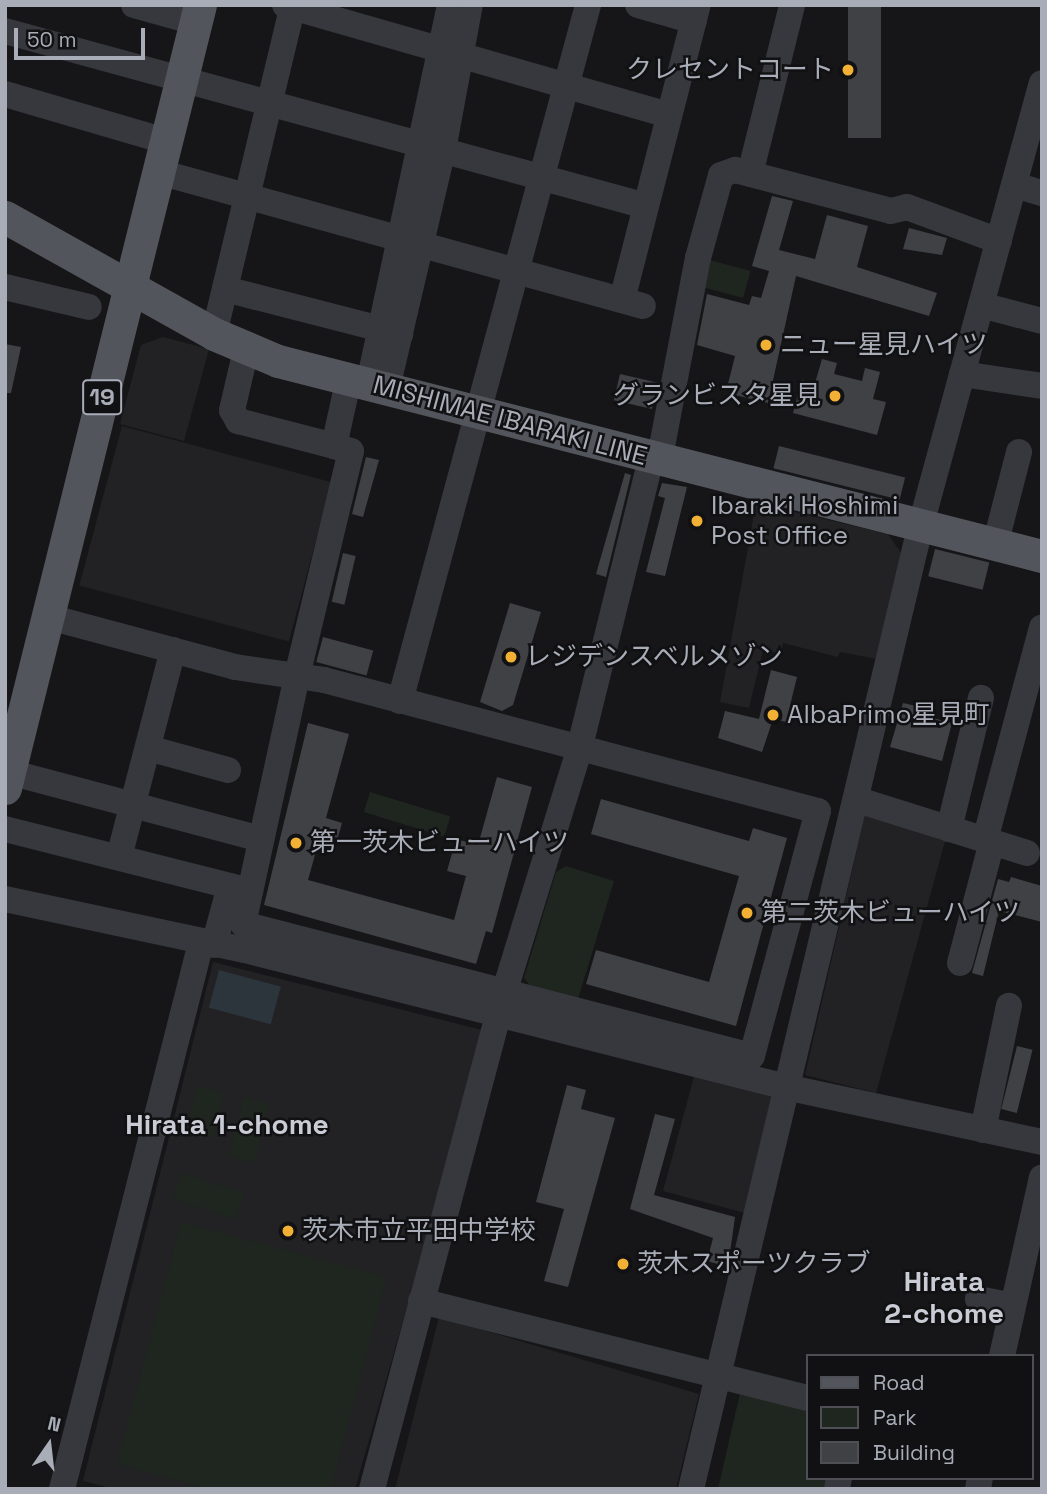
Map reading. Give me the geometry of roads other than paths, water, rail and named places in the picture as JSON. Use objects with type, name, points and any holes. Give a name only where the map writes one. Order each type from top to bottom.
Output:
[{"type":"main road","name":"19","points":[[7,780],[198,14]]},
{"type":"main road","name":"MISHIMAE IBARAKI LINE","points":[[5,217],[246,350],[655,461],[1042,556]]},
{"type":"street","points":[[134,5],[198,14]]},
{"type":"street","points":[[334,446],[368,383],[391,331],[433,148],[450,53],[450,5]]},
{"type":"street","points":[[450,53],[470,5]]},
{"type":"street","points":[[400,701],[588,5]]},
{"type":"street","points":[[5,94],[162,157],[248,196],[632,303],[646,206],[696,13],[638,5]]},
{"type":"street","points":[[750,174],[792,5]]},
{"type":"street","points":[[214,334],[290,6],[670,115]]},
{"type":"street","points":[[5,31],[646,206]]},
{"type":"street","points":[[691,1489],[790,1088],[920,528],[1042,83]]},
{"type":"street","points":[[372,1489],[501,1004],[579,750],[655,461],[698,258],[721,175],[735,170],[891,211],[907,207],[999,240]]},
{"type":"street","points":[[1015,185],[1042,193]]},
{"type":"street","points":[[5,288],[89,307]]},
{"type":"street","points":[[225,289],[391,331]]},
{"type":"street","points":[[981,305],[1042,321]]},
{"type":"street","points":[[62,1489],[208,944],[240,888],[261,839],[351,451],[238,421],[232,410],[246,350]]},
{"type":"street","points":[[962,374],[1042,386]]},
{"type":"street","points":[[995,545],[1019,453]]},
{"type":"street","points":[[5,899],[208,944],[751,1056],[818,811],[400,701],[173,650],[49,617]]},
{"type":"street","points":[[960,963],[1042,627]]},
{"type":"street","points":[[119,857],[173,650]]},
{"type":"street","points":[[948,829],[981,698]]},
{"type":"street","points":[[148,748],[228,770]]},
{"type":"street","points":[[7,780],[134,805],[261,839]]},
{"type":"street","points":[[858,800],[1027,853]]},
{"type":"street","points":[[5,829],[240,888]]},
{"type":"street","points":[[240,888],[243,925],[790,1088],[1042,1142]]},
{"type":"street","points":[[983,1130],[1009,1006]]},
{"type":"street","points":[[1002,1354],[1010,1305],[1042,1177]]},
{"type":"street","points":[[978,1299],[1010,1305]]},
{"type":"street","points":[[421,1301],[718,1379],[806,1398]]},
{"type":"place","name":"クレセントコート","points":[[848,70]]},
{"type":"place","name":"ニュー星見ハイツ","points":[[766,345]]},
{"type":"place","name":"グランビスタ星見","points":[[835,396]]},
{"type":"place","name":"Ibaraki Hoshimi Post Office","points":[[697,521]]},
{"type":"place","name":"レジデンスベルメゾン","points":[[511,657]]},
{"type":"place","name":"AlbaPrimo星見町","points":[[773,715]]},
{"type":"place","name":"第一茨木ビューハイツ","points":[[296,843]]},
{"type":"place","name":"第二茨木ビューハイツ","points":[[747,913]]},
{"type":"place","name":"茨木市立平田中学校","points":[[288,1231]]},
{"type":"place","name":"茨木スポーツクラブ","points":[[623,1264]]},
{"type":"district","name":"Hirata 1-chome","points":[[227,1124]]},
{"type":"district","name":"Hirata 2-chome","points":[[944,1297]]}]
